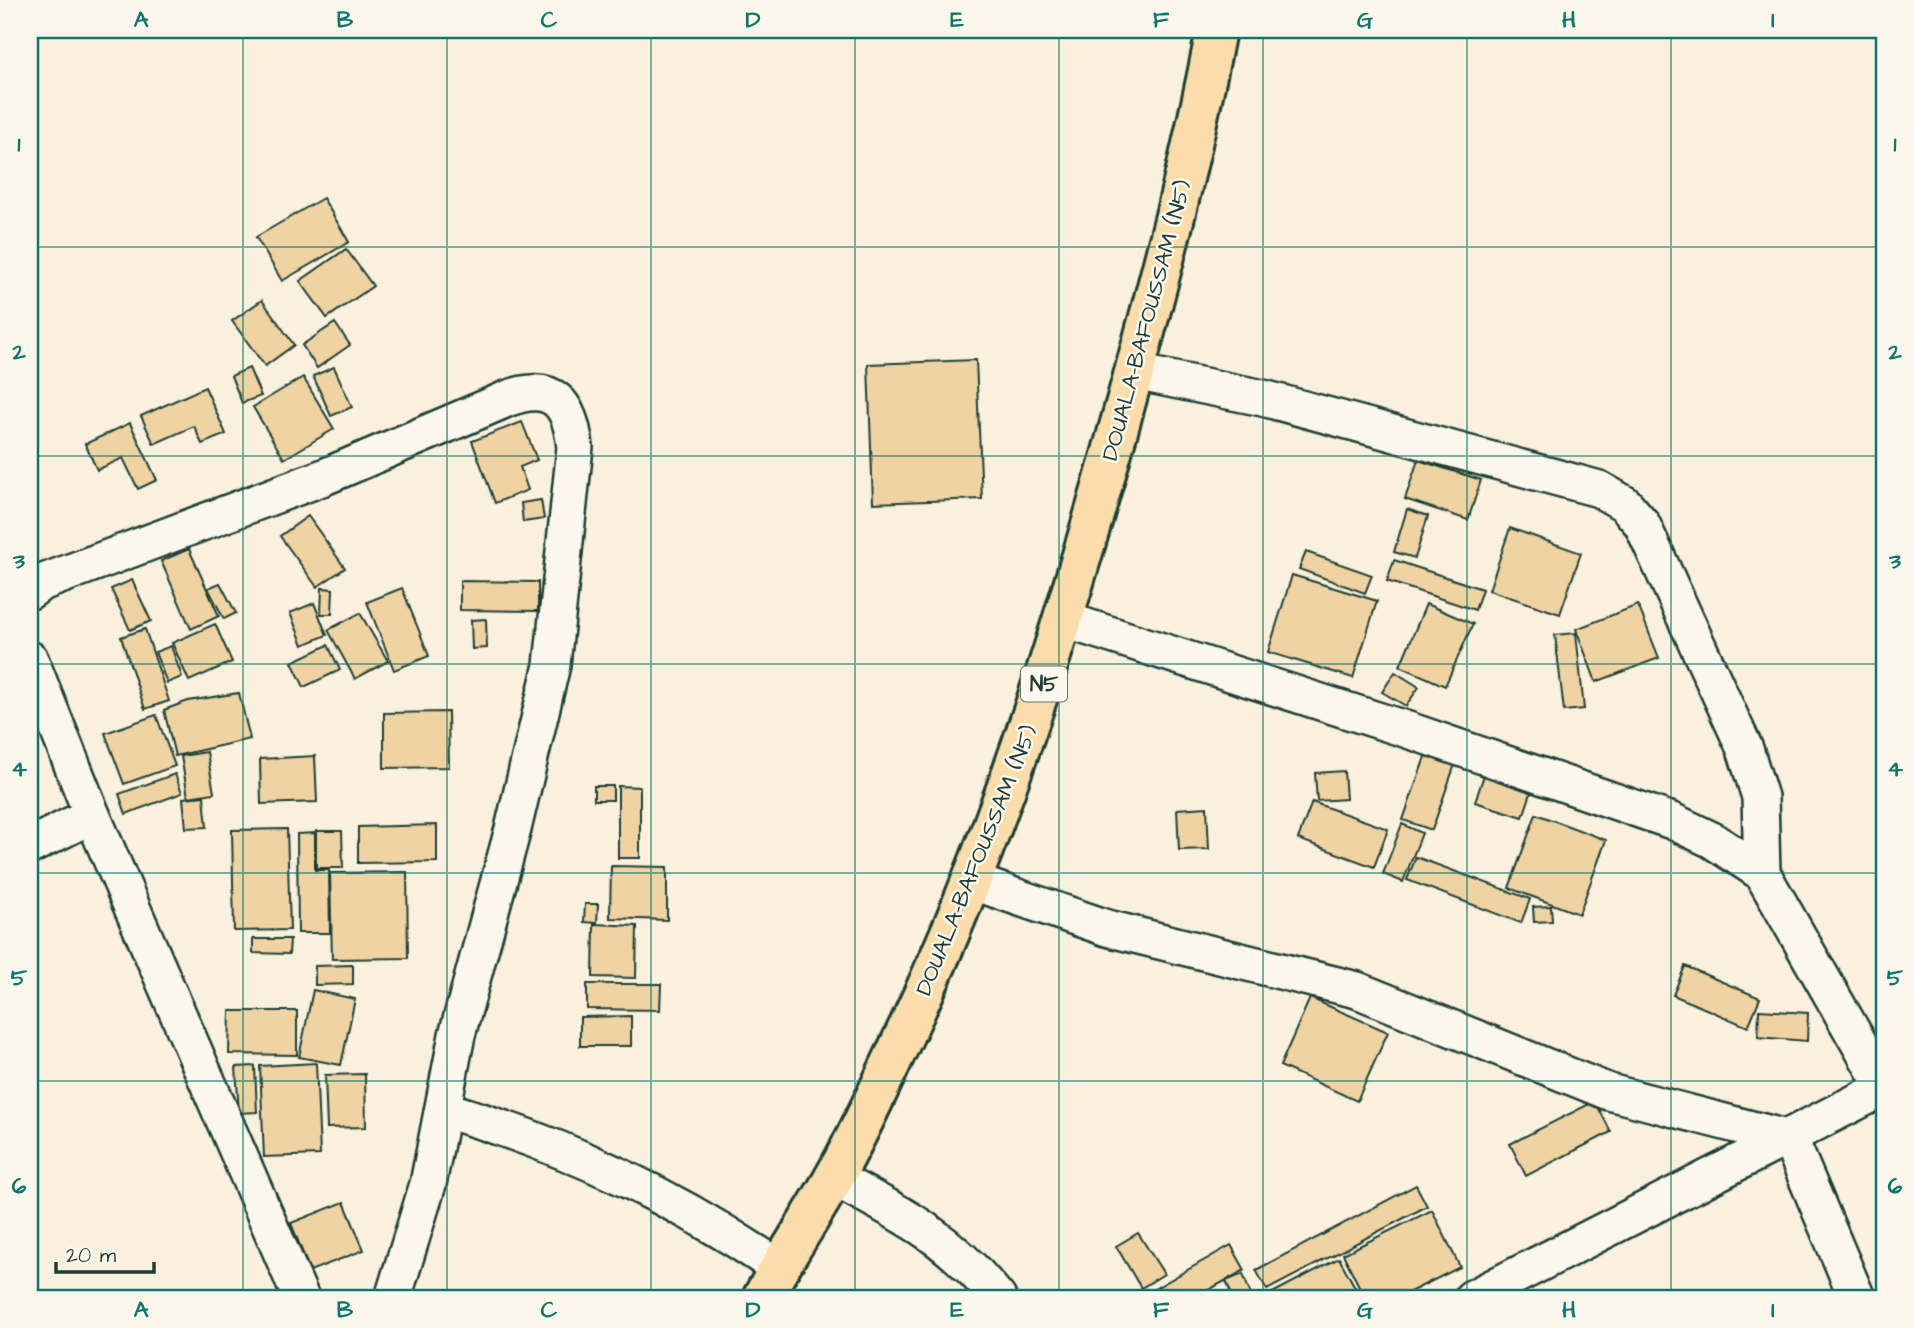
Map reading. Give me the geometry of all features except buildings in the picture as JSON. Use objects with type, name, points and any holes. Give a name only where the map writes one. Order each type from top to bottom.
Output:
[{"type":"highway","name":"DOUALA-BAFOUSSAM (N5)","points":[[771,1283],[834,1178],[911,1020],[971,881],[1028,734],[1065,620],[1135,372],[1203,100],[1216,30]]},
{"type":"street","points":[[1135,372],[1300,408],[1599,489],[1625,504],[1642,524],[1664,568],[1745,749],[1760,797],[1762,873]]},
{"type":"street","points":[[30,591],[41,583],[324,477],[528,391],[548,394],[562,403],[572,423],[575,447],[552,665],[513,829],[457,1035],[428,1184],[393,1298]]},
{"type":"street","points":[[1065,620],[1395,726],[1672,821],[1712,840],[1762,873],[1884,1088],[1790,1139],[1472,1298]]},
{"type":"street","points":[[30,659],[92,815],[301,1298]]},
{"type":"street","points":[[30,845],[92,815]]},
{"type":"street","points":[[971,881],[1107,928],[1356,990],[1609,1092],[1790,1139]]},
{"type":"street","points":[[443,1109],[571,1153],[620,1173],[730,1234],[771,1283]]},
{"type":"street","points":[[1790,1139],[1857,1298]]},
{"type":"street","points":[[834,1178],[936,1236],[967,1261],[999,1298]]}]
